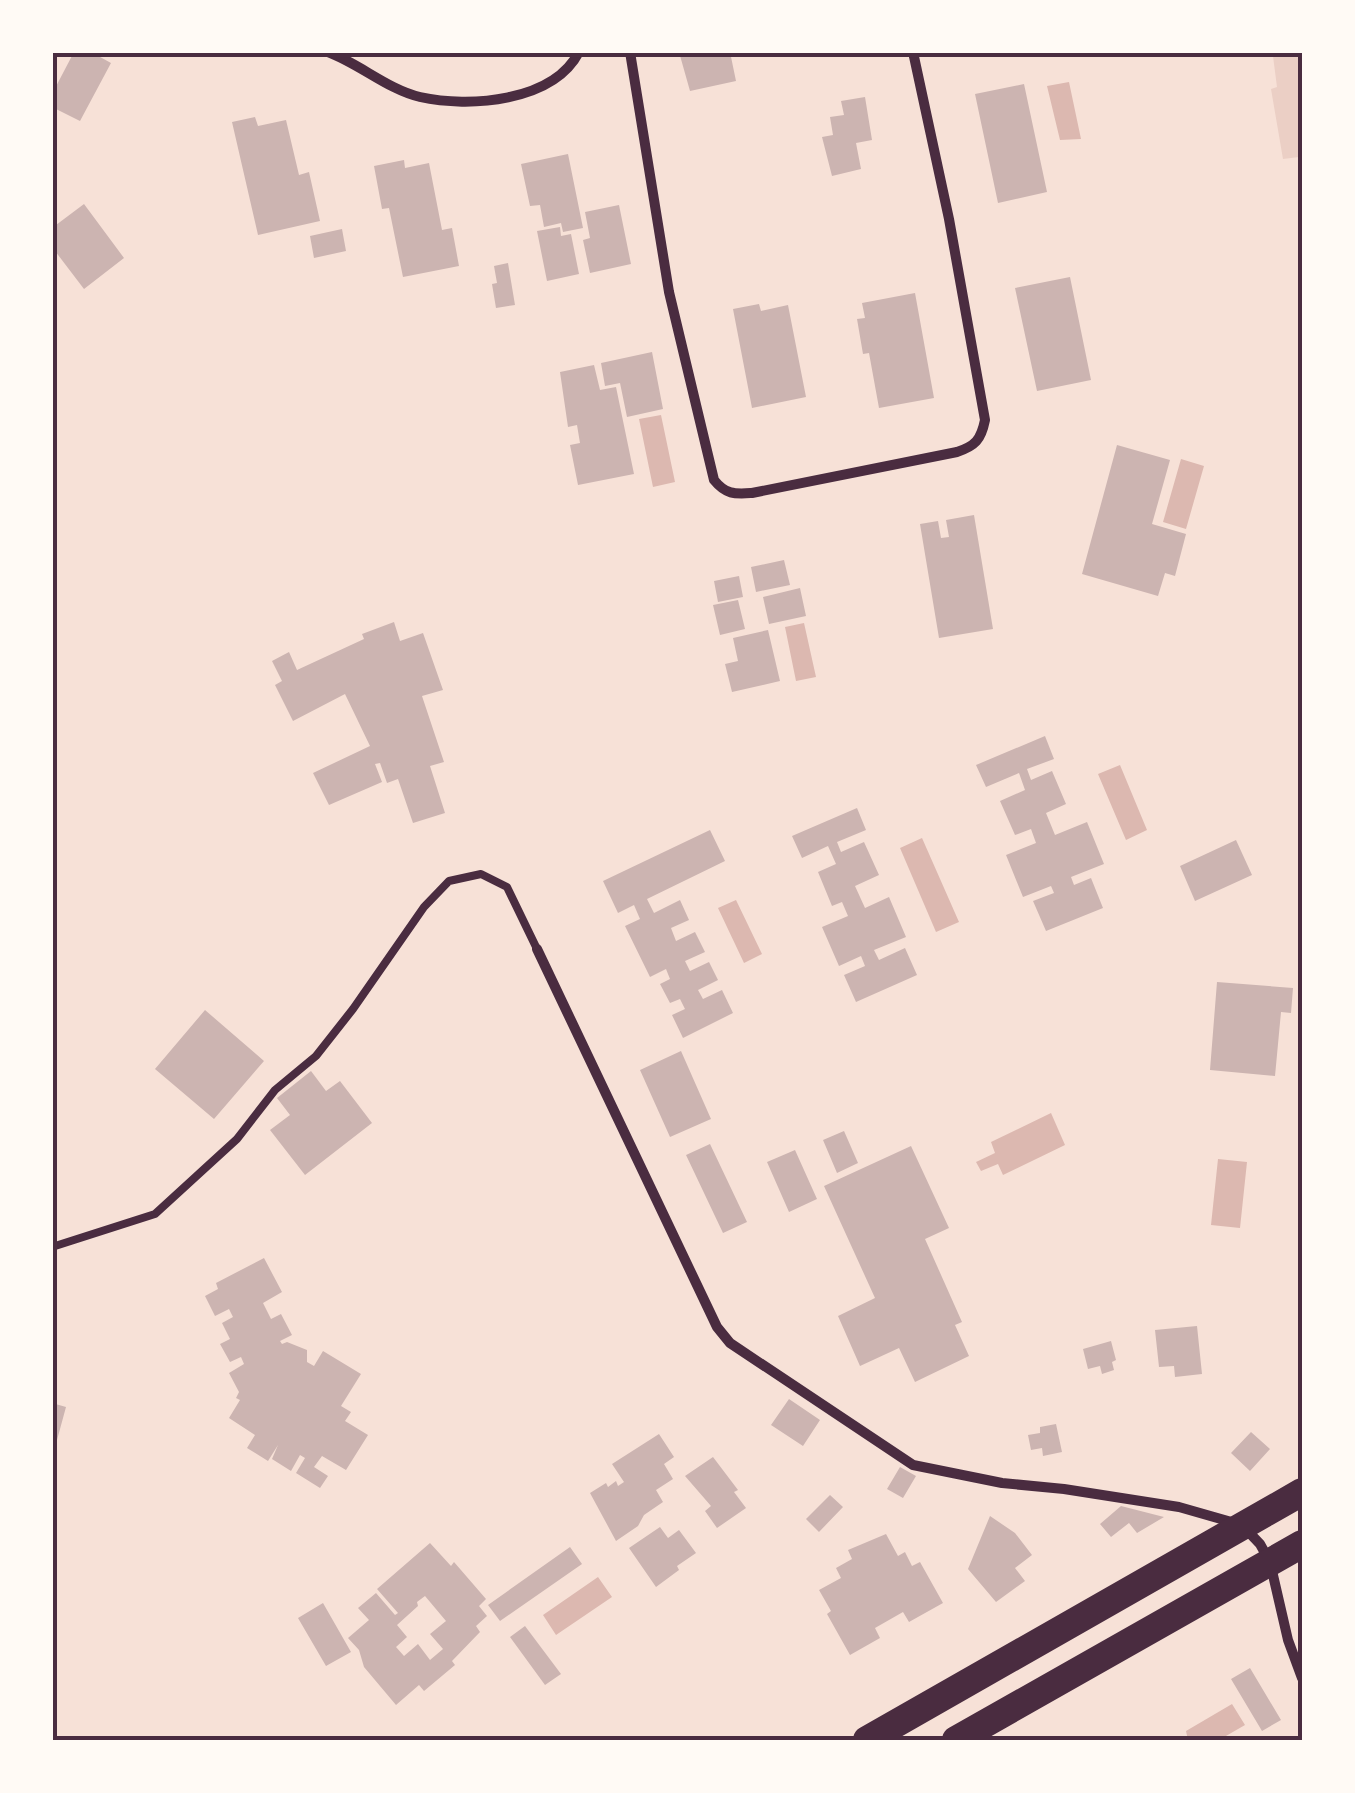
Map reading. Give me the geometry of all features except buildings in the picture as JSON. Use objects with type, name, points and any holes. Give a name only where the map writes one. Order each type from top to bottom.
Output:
[{"type":"highway","points":[[868,1740],[1302,1492]]},
{"type":"highway","points":[[956,1740],[1302,1544]]},
{"type":"street","points":[[328,52],[405,91],[458,100],[496,99],[556,79],[579,52]]},
{"type":"street","points":[[630,52],[669,292],[714,480],[732,494],[752,494],[957,452],[974,446],[982,434],[985,420],[972,346],[913,52]]},
{"type":"street","points":[[537,949],[717,1327],[730,1343],[913,1465],[1002,1484],[1064,1489],[1179,1507],[1242,1525],[1270,1562],[1288,1640],[1302,1678]]},
{"type":"lane","points":[[52,1247],[155,1214],[237,1139],[275,1090],[316,1056],[354,1009],[424,907],[448,881],[481,874],[507,887],[537,949]]},
{"type":"shaded area","points":[[1298,53],[1302,82],[1301,170],[1299,157],[1283,159],[1271,89],[1277,87],[1273,56]]},
{"type":"shaded area","points":[[1069,82],[1081,139],[1060,140],[1047,86]]},
{"type":"shaded area","points":[[661,415],[675,482],[653,487],[639,419]]},
{"type":"shaded area","points":[[1181,459],[1204,466],[1186,529],[1163,522]]},
{"type":"shaded area","points":[[804,623],[816,677],[796,681],[785,627]]},
{"type":"shaded area","points":[[1120,765],[1147,830],[1126,840],[1098,774]]},
{"type":"shaded area","points":[[922,838],[959,922],[936,932],[900,848]]},
{"type":"shaded area","points":[[736,900],[762,954],[744,963],[718,908]]},
{"type":"shaded area","points":[[1051,1113],[1065,1145],[1003,1175],[998,1164],[981,1171],[976,1162],[995,1153],[991,1142]]},
{"type":"shaded area","points":[[1218,1159],[1247,1162],[1240,1228],[1211,1225]]},
{"type":"shaded area","points":[[598,1577],[612,1597],[556,1635],[543,1615]]},
{"type":"shaded area","points":[[1232,1704],[1245,1725],[1219,1740],[1188,1740],[1186,1731]]}]
